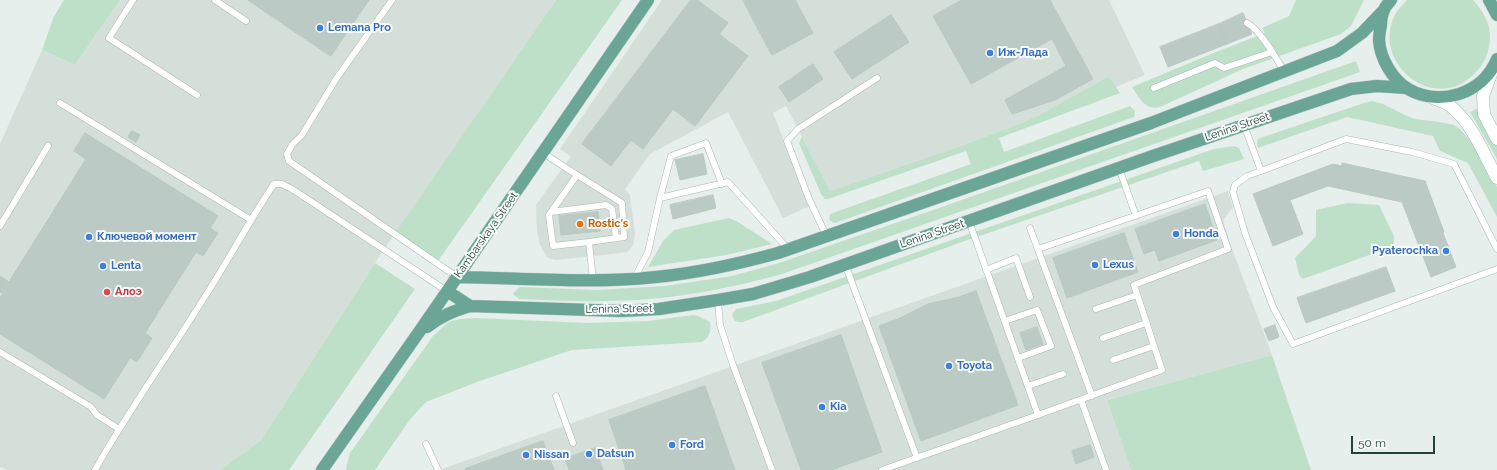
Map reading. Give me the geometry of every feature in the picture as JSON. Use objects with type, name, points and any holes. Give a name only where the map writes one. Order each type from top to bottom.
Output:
[{"type":"main road","name":"Kambarskaya Street","points":[[327,468],[648,0]]},
{"type":"main road","points":[[457,277],[593,280],[634,279],[668,276],[706,270],[755,260],[789,250],[1152,123],[1337,51],[1362,33],[1384,5],[1391,0]]},
{"type":"main road","points":[[1489,0],[1497,15]]},
{"type":"main road","points":[[1384,5],[1379,40],[1383,59],[1393,76],[1407,88],[1447,104],[1457,112],[1467,124],[1497,178]]},
{"type":"main road","points":[[1431,97],[1456,96],[1478,85],[1496,63]]},
{"type":"main road","points":[[1496,63],[1483,96],[1484,114],[1497,139]]},
{"type":"main road","name":"Lenina Street","points":[[470,306],[622,311],[659,308],[718,300],[777,287],[1351,89],[1377,86],[1407,88]]},
{"type":"main road","points":[[447,291],[470,306]]},
{"type":"main road","points":[[419,332],[446,314],[470,306]]},
{"type":"lane","points":[[133,0],[109,38],[197,95]]},
{"type":"lane","points":[[215,0],[246,21]]},
{"type":"lane","points":[[392,0],[336,79],[302,135],[292,145],[287,154],[289,161],[457,277]]},
{"type":"lane","points":[[1247,23],[1258,33],[1284,71]]},
{"type":"lane","points":[[1154,88],[1215,63],[1224,68],[1272,52]]},
{"type":"lane","points":[[827,237],[809,200],[787,140],[798,129],[877,78]]},
{"type":"lane","points":[[60,103],[251,220]]},
{"type":"lane","points":[[1244,125],[1261,171]]},
{"type":"lane","points":[[1497,249],[1454,164],[1418,153],[1346,139],[1247,176],[1235,185],[1233,192],[1245,233],[1273,307],[1293,344],[1497,270]]},
{"type":"lane","points":[[634,279],[648,252],[671,156],[706,143],[722,184]]},
{"type":"lane","points":[[0,226],[48,146]]},
{"type":"lane","points":[[543,153],[578,175],[622,203],[624,237],[553,246],[549,215],[578,175]]},
{"type":"lane","points":[[1119,168],[1136,216]]},
{"type":"lane","points":[[660,198],[728,182],[789,250]]},
{"type":"lane","points":[[94,470],[206,296],[274,184],[282,184],[292,189],[447,291]]},
{"type":"lane","points":[[882,470],[1162,370],[1134,285],[1228,250],[1208,192],[1038,249]]},
{"type":"lane","points":[[551,212],[606,205],[612,209],[616,238]]},
{"type":"lane","points":[[969,221],[1038,414]]},
{"type":"lane","points":[[1030,228],[1092,396]]},
{"type":"lane","points":[[589,242],[593,280]]},
{"type":"lane","points":[[986,270],[1016,258],[1030,297]]},
{"type":"lane","points":[[846,264],[916,458]]},
{"type":"lane","points":[[1096,309],[1137,295]]},
{"type":"lane","points":[[718,300],[720,326],[772,470]]},
{"type":"lane","points":[[1005,321],[1037,310],[1051,346],[1018,358]]},
{"type":"lane","points":[[1103,338],[1146,323]]},
{"type":"lane","points":[[1113,360],[1154,346]]},
{"type":"lane","points":[[0,352],[91,407],[96,415],[119,429]]},
{"type":"lane","points":[[1028,386],[1063,374]]},
{"type":"lane","points":[[556,396],[573,443]]},
{"type":"lane","points":[[1081,400],[1106,470]]},
{"type":"lane","points":[[426,444],[438,470]]},
{"type":"shaded area","points":[[120,0],[556,0],[375,263],[261,440],[220,470],[8,470],[0,467],[0,144],[42,50],[75,65]]},
{"type":"shaded area","points":[[662,0],[1109,0],[1145,75],[1116,87],[1109,76],[1041,114],[1021,123],[963,145],[830,191],[786,106],[773,113],[810,206],[783,218],[728,112],[650,154],[625,189],[630,195],[635,235],[633,245],[628,252],[556,260],[548,258],[540,245],[537,231],[536,205],[571,156],[560,149]]},
{"type":"shaded area","points":[[1228,191],[1233,207],[1223,220],[1229,241],[1272,355],[1107,400],[1131,470],[439,470]]},
{"type":"green space","points":[[64,0],[120,0],[75,65],[42,50],[54,16]]},
{"type":"green space","points":[[556,0],[622,0],[438,261],[395,233]]},
{"type":"green space","points":[[1296,0],[1364,0],[1351,26],[1341,34],[1243,69],[1160,107],[1155,108],[1143,103],[1132,87],[1265,33],[1262,28],[1289,16]]},
{"type":"green space","points":[[1407,0],[1473,0],[1487,21],[1490,39],[1488,51],[1481,67],[1471,77],[1455,86],[1438,89],[1422,85],[1408,76],[1397,62],[1391,47],[1390,29],[1397,11]]},
{"type":"green space","points":[[1356,61],[1360,72],[782,274],[716,290],[649,299],[583,301],[519,299],[513,293],[520,287],[596,290],[665,286],[732,276],[776,264]]},
{"type":"green space","points":[[1109,76],[1120,93],[999,138],[1004,152],[1130,106],[1135,111],[1134,117],[835,223],[829,220],[830,214],[971,164],[966,151],[825,199],[821,194],[799,143],[802,137],[830,191],[963,145],[1021,123],[1041,114]]},
{"type":"green space","points":[[1372,101],[1383,104],[1415,119],[1454,125],[1460,129],[1472,143],[1497,187],[1497,217],[1468,163],[1440,151],[1433,136],[1347,117],[1258,148],[1258,139]]},
{"type":"green space","points":[[1478,108],[1497,140],[1497,159],[1470,112]]},
{"type":"green space","points":[[1234,146],[1239,148],[1244,159],[1203,171],[1199,161],[959,243],[743,322],[739,322],[733,318],[733,313],[736,309],[776,301],[1214,149]]},
{"type":"green space","points":[[1348,203],[1379,205],[1394,236],[1394,246],[1303,279],[1299,275],[1295,258],[1316,236],[1316,210]]},
{"type":"green space","points":[[729,218],[738,222],[772,244],[726,255],[648,267],[663,241],[674,230]]},
{"type":"green space","points":[[375,263],[415,289],[289,470],[220,470],[261,440]]},
{"type":"green space","points":[[693,315],[710,322],[709,334],[702,342],[572,350],[477,382],[426,402],[411,418],[375,470],[347,470],[346,468],[350,453],[433,336],[451,321],[475,318],[588,323],[648,321]]},
{"type":"green space","points":[[1272,355],[1311,470],[1131,470],[1107,400]]},
{"type":"building","name":"Lemana Pro","points":[[248,0],[369,0],[331,56]]},
{"type":"building","points":[[691,0],[697,0],[728,23],[719,34],[748,56],[695,126],[673,109],[643,149],[631,140],[611,166],[582,144]]},
{"type":"building","points":[[743,0],[795,0],[813,33],[772,55]]},
{"type":"building","name":"Иж-Лада","points":[[962,0],[1050,0],[1093,79],[1055,100],[1012,114],[1005,100],[1066,66],[1052,39],[971,84],[933,16]]},
{"type":"building","points":[[1243,13],[1252,34],[1227,44],[1219,24]]},
{"type":"building","points":[[891,15],[909,42],[852,79],[834,52]]},
{"type":"building","points":[[1219,24],[1227,44],[1168,67],[1160,47]]},
{"type":"building","points":[[813,64],[823,79],[789,102],[779,87]]},
{"type":"building","points":[[132,131],[140,135],[136,142],[128,137]]},
{"type":"building","name":"Lenta","points":[[85,133],[218,216],[210,228],[218,233],[203,256],[196,252],[145,333],[152,338],[137,362],[130,358],[104,399],[0,334],[0,298],[3,293],[0,292],[0,276],[9,282],[86,159],[74,151]]},
{"type":"building","points":[[703,154],[707,174],[680,180],[675,160]]},
{"type":"building","points":[[1342,163],[1425,181],[1456,267],[1431,277],[1402,202],[1328,186],[1290,200],[1303,234],[1273,246],[1253,194],[1333,164],[1342,166]]},
{"type":"building","points":[[713,195],[716,208],[673,219],[670,205]]},
{"type":"building","name":"Honda","points":[[1205,204],[1217,240],[1159,261],[1155,250],[1144,254],[1135,229]]},
{"type":"building","name":"Rostic's","points":[[598,212],[600,231],[561,235],[559,216]]},
{"type":"building","name":"Lexus","points":[[1124,233],[1138,272],[1067,298],[1053,258]]},
{"type":"building","points":[[1386,267],[1395,291],[1306,323],[1297,298]]},
{"type":"building","name":"Toyota","points":[[976,291],[1018,405],[921,441],[879,326],[898,319],[928,304],[959,297]]},
{"type":"building","points":[[1275,325],[1279,337],[1269,341],[1264,329]]},
{"type":"building","points":[[1037,327],[1043,344],[1026,350],[1020,333]]},
{"type":"building","name":"Kia","points":[[841,335],[882,452],[831,470],[801,470],[762,363]]},
{"type":"building","name":"Ford","points":[[705,386],[735,470],[626,470],[609,420]]},
{"type":"building","name":"Nissan","points":[[543,441],[554,470],[465,470],[465,469]]},
{"type":"building","points":[[1090,445],[1094,457],[1076,464],[1072,451]]},
{"type":"building","name":"Datsun","points":[[595,448],[603,470],[569,470],[565,459]]},
{"type":"place","name":"Lemana Pro","points":[[320,28]]},
{"type":"place","name":"Иж-Лада","points":[[990,53]]},
{"type":"place","name":"Rostic's","points":[[580,224]]},
{"type":"place","name":"Honda","points":[[1176,234]]},
{"type":"place","name":"Ключевой момент","points":[[89,237]]},
{"type":"place","name":"Pyaterochka","points":[[1446,251]]},
{"type":"place","name":"Lexus","points":[[1095,265]]},
{"type":"place","name":"Lenta","points":[[103,266]]},
{"type":"place","name":"Алоэ","points":[[107,292]]},
{"type":"place","name":"Toyota","points":[[949,366]]},
{"type":"place","name":"Kia","points":[[822,407]]},
{"type":"place","name":"Ford","points":[[672,445]]},
{"type":"place","name":"Datsun","points":[[589,454]]},
{"type":"place","name":"Nissan","points":[[526,455]]}]
